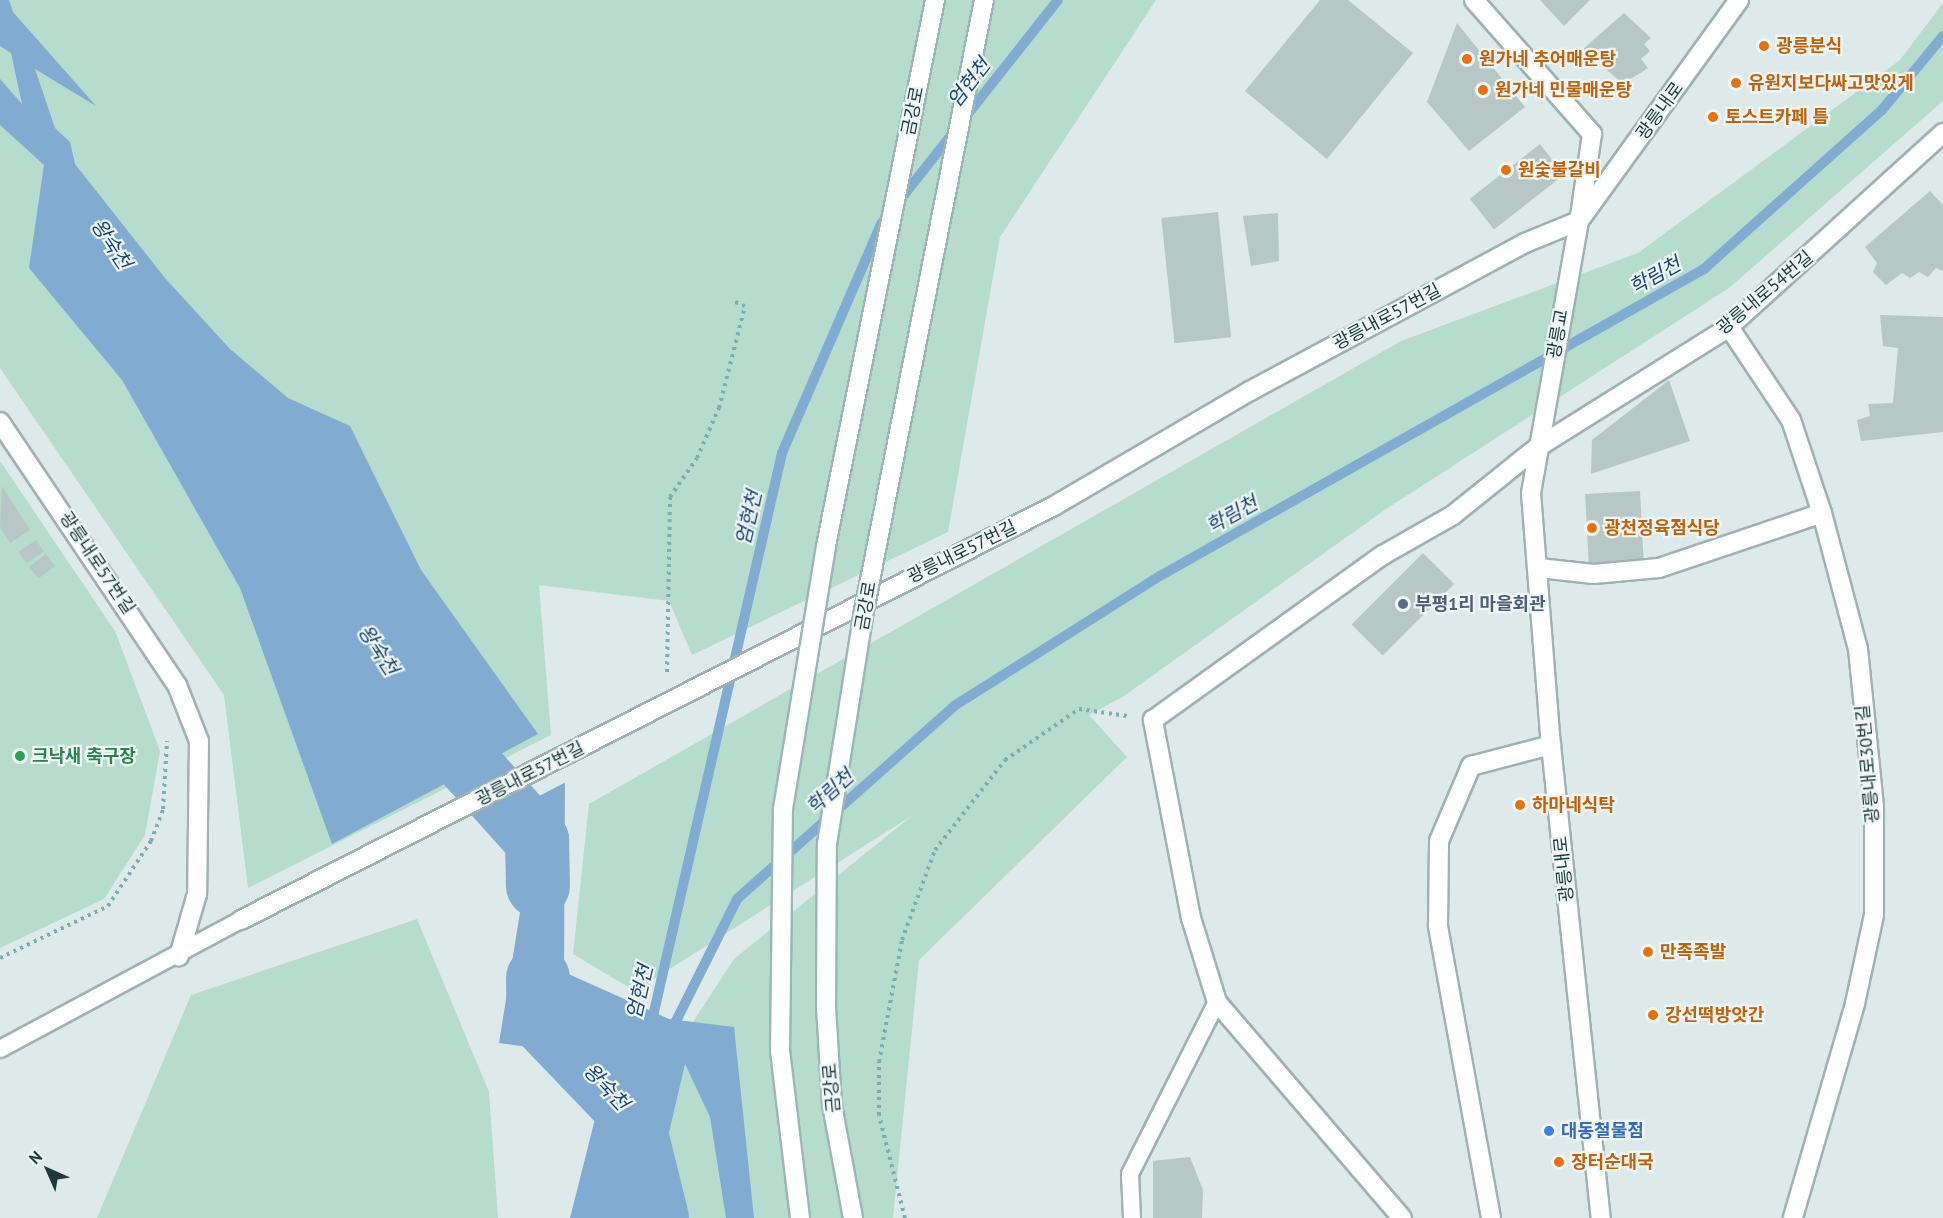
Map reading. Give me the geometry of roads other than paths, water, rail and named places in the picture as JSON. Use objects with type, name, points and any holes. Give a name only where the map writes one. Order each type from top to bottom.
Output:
[{"type":"street","name":"금강로","points":[[800,1218],[780,1051],[783,809],[826,546],[935,0]]},
{"type":"street","name":"금강로","points":[[853,1218],[831,1084],[827,844],[867,600],[984,0]]},
{"type":"street","name":"광릉교","points":[[1474,0],[1592,134],[1579,221],[1538,447]]},
{"type":"street","name":"광릉내로","points":[[1579,221],[1739,0]]},
{"type":"street","name":"광릉내로54번길","points":[[1217,1002],[1191,918],[1153,720],[1383,555],[1453,515],[1538,447],[1730,327],[1943,133]]},
{"type":"street","name":"광릉내로57번길","points":[[241,921],[310,888],[935,565],[1054,506],[1250,391],[1526,243],[1579,221]]},
{"type":"street","name":"광릉내로30번길","points":[[1730,327],[1791,420],[1822,513],[1858,649],[1874,807],[1874,915],[1855,1004],[1793,1218]]},
{"type":"street","name":"광릉내로57번길","points":[[0,422],[171,676],[199,741],[197,894],[179,956]]},
{"type":"street","name":"광릉내로","points":[[1538,447],[1531,493],[1539,568],[1551,745],[1601,1218]]},
{"type":"street","points":[[1539,568],[1594,574],[1659,568],[1822,513]]},
{"type":"street","points":[[1491,1218],[1438,925],[1439,842],[1472,766],[1551,745]]},
{"type":"street","points":[[1217,1002],[1402,1218]]},
{"type":"lane","name":"광릉내로57번길","points":[[0,1049],[179,956],[241,921]]},
{"type":"lane","points":[[1132,1218],[1130,1174],[1217,1002]]},
{"type":"water","points":[[0,0],[9,0],[13,12],[96,106],[35,69],[55,128],[70,142],[75,164],[165,278],[230,349],[288,398],[350,426],[421,570],[538,734],[332,844],[240,588],[122,380],[29,268],[44,165],[0,125],[0,79],[22,104],[11,53],[0,46]]},
{"type":"water","points":[[565,775],[564,972],[669,1019],[734,1027],[754,1218],[726,1218],[710,1117],[685,1064],[649,1218],[570,1218],[599,1103],[587,1055],[499,1043],[521,906],[501,813]]},
{"type":"waterway","name":"엄현천","points":[[651,1025],[782,453],[881,224],[1058,0]]},
{"type":"waterway","name":"학림천","points":[[671,1031],[737,899],[954,706],[1160,576],[1704,269],[1882,110],[1943,36]]},
{"type":"waterway","name":"왕숙천","points":[[413,702],[537,840],[538,886]]},
{"type":"waterway","name":"왕숙천","points":[[538,978],[539,1017],[631,1113],[657,1218]]},
{"type":"place","name":"광릉분식","points":[[1764,46]]},
{"type":"place","name":"원가네 추어매운탕","points":[[1467,59]]},
{"type":"place","name":"유원지보다싸고맛있게","points":[[1736,83]]},
{"type":"place","name":"원가네 민물매운탕","points":[[1483,90]]},
{"type":"place","name":"토스트카페 틈","points":[[1713,117]]},
{"type":"place","name":"원숯불갈비","points":[[1506,170]]},
{"type":"place","name":"광천정육점식당","points":[[1592,528]]},
{"type":"place","name":"부평1리 마을회관","points":[[1403,604]]},
{"type":"place","name":"크낙새 축구장","points":[[20,756]]},
{"type":"place","name":"하마네식탁","points":[[1520,805]]},
{"type":"place","name":"만족족발","points":[[1648,952]]},
{"type":"place","name":"강선떡방앗간","points":[[1653,1015]]},
{"type":"place","name":"대동철물점","points":[[1549,1131]]},
{"type":"place","name":"장터순대국","points":[[1559,1162]]}]
